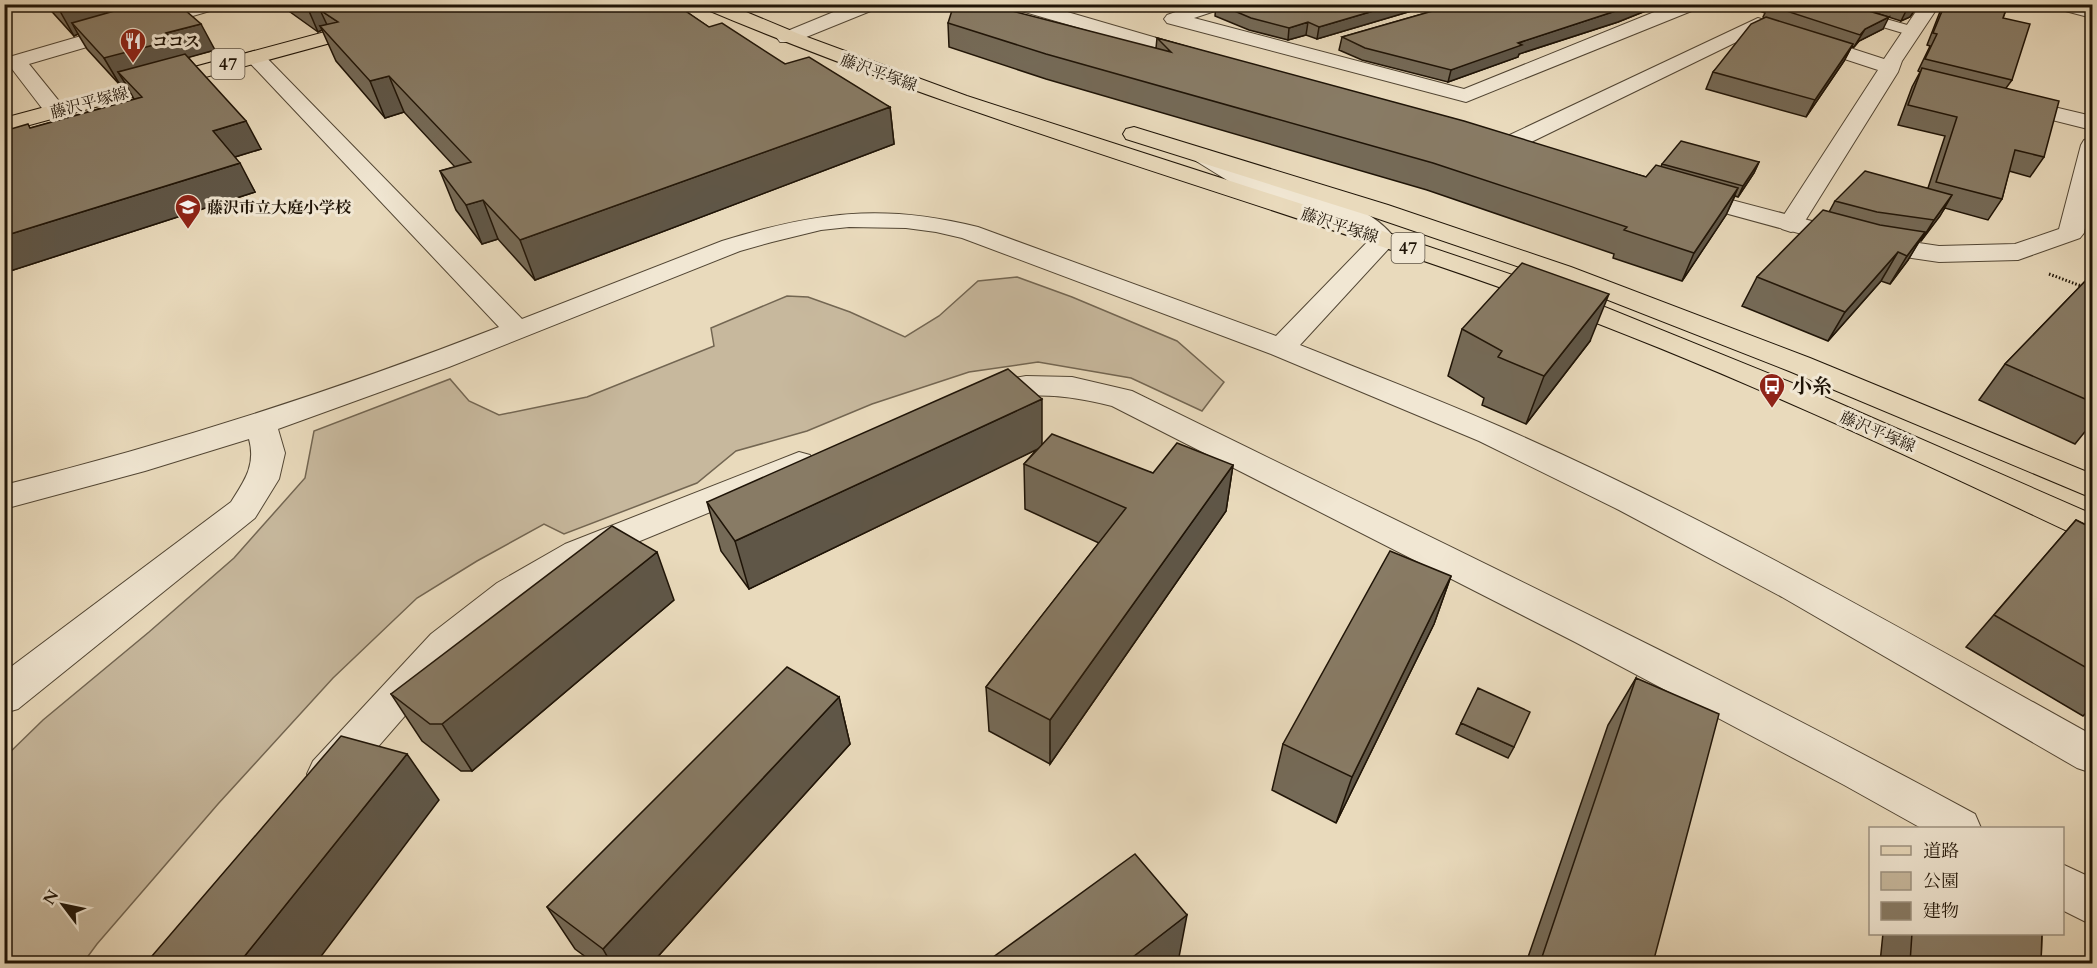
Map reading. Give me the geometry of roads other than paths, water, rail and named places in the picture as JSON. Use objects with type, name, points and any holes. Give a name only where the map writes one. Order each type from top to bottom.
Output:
[{"type":"main road","name":"藤沢平塚線","points":[[4,126],[452,4]]},
{"type":"main road","name":"藤沢平塚線","points":[[710,4],[787,38],[902,81],[1383,240],[1605,317],[1906,442],[2092,528]]},
{"type":"main road","name":"藤沢平塚線","points":[[762,4],[812,27],[925,68],[1407,219],[1620,294],[1917,412],[2092,487]]},
{"type":"street","points":[[112,4],[129,29]]},
{"type":"street","points":[[56,111],[10,63],[213,4]]},
{"type":"street","points":[[787,38],[871,4]]},
{"type":"street","points":[[1018,4],[1223,63]]},
{"type":"street","points":[[1217,4],[1174,20],[1466,96],[1692,4]]},
{"type":"street","points":[[1791,224],[1931,4]]},
{"type":"street","points":[[2061,4],[2092,12]]},
{"type":"street","points":[[1507,145],[1758,24],[1911,78]]},
{"type":"street","points":[[1296,53],[1330,44]]},
{"type":"street","points":[[255,57],[517,330]]},
{"type":"street","points":[[1990,98],[2092,123]]},
{"type":"street","points":[[1485,138],[1541,154]]},
{"type":"street","points":[[1666,189],[1864,243],[1938,254],[2018,252],[2071,233],[2092,145]]},
{"type":"street","points":[[1204,156],[1238,177],[1353,214],[1383,240],[1281,348]]},
{"type":"street","points":[[4,497],[120,467],[261,424],[517,330],[731,246],[779,230],[833,219],[886,218],[930,222],[969,232],[1281,348],[1490,434],[1631,502],[1795,587],[2092,755]]},
{"type":"street","points":[[946,404],[977,393],[1026,386],[1072,387],[1121,398],[1588,632],[1859,772],[1958,827]]},
{"type":"street","points":[[4,697],[243,510],[263,479],[269,453],[261,424]]},
{"type":"street","points":[[308,796],[444,645],[510,593],[577,554],[828,451]]},
{"type":"street","points":[[2064,886],[2092,903]]},
{"type":"lane","points":[[1839,9],[1913,31]]},
{"type":"place","name":"ココス","points":[[133,64]]},
{"type":"place","name":"藤沢市立大庭小学校","points":[[188,230]]},
{"type":"place","name":"小糸","points":[[1772,409]]}]
